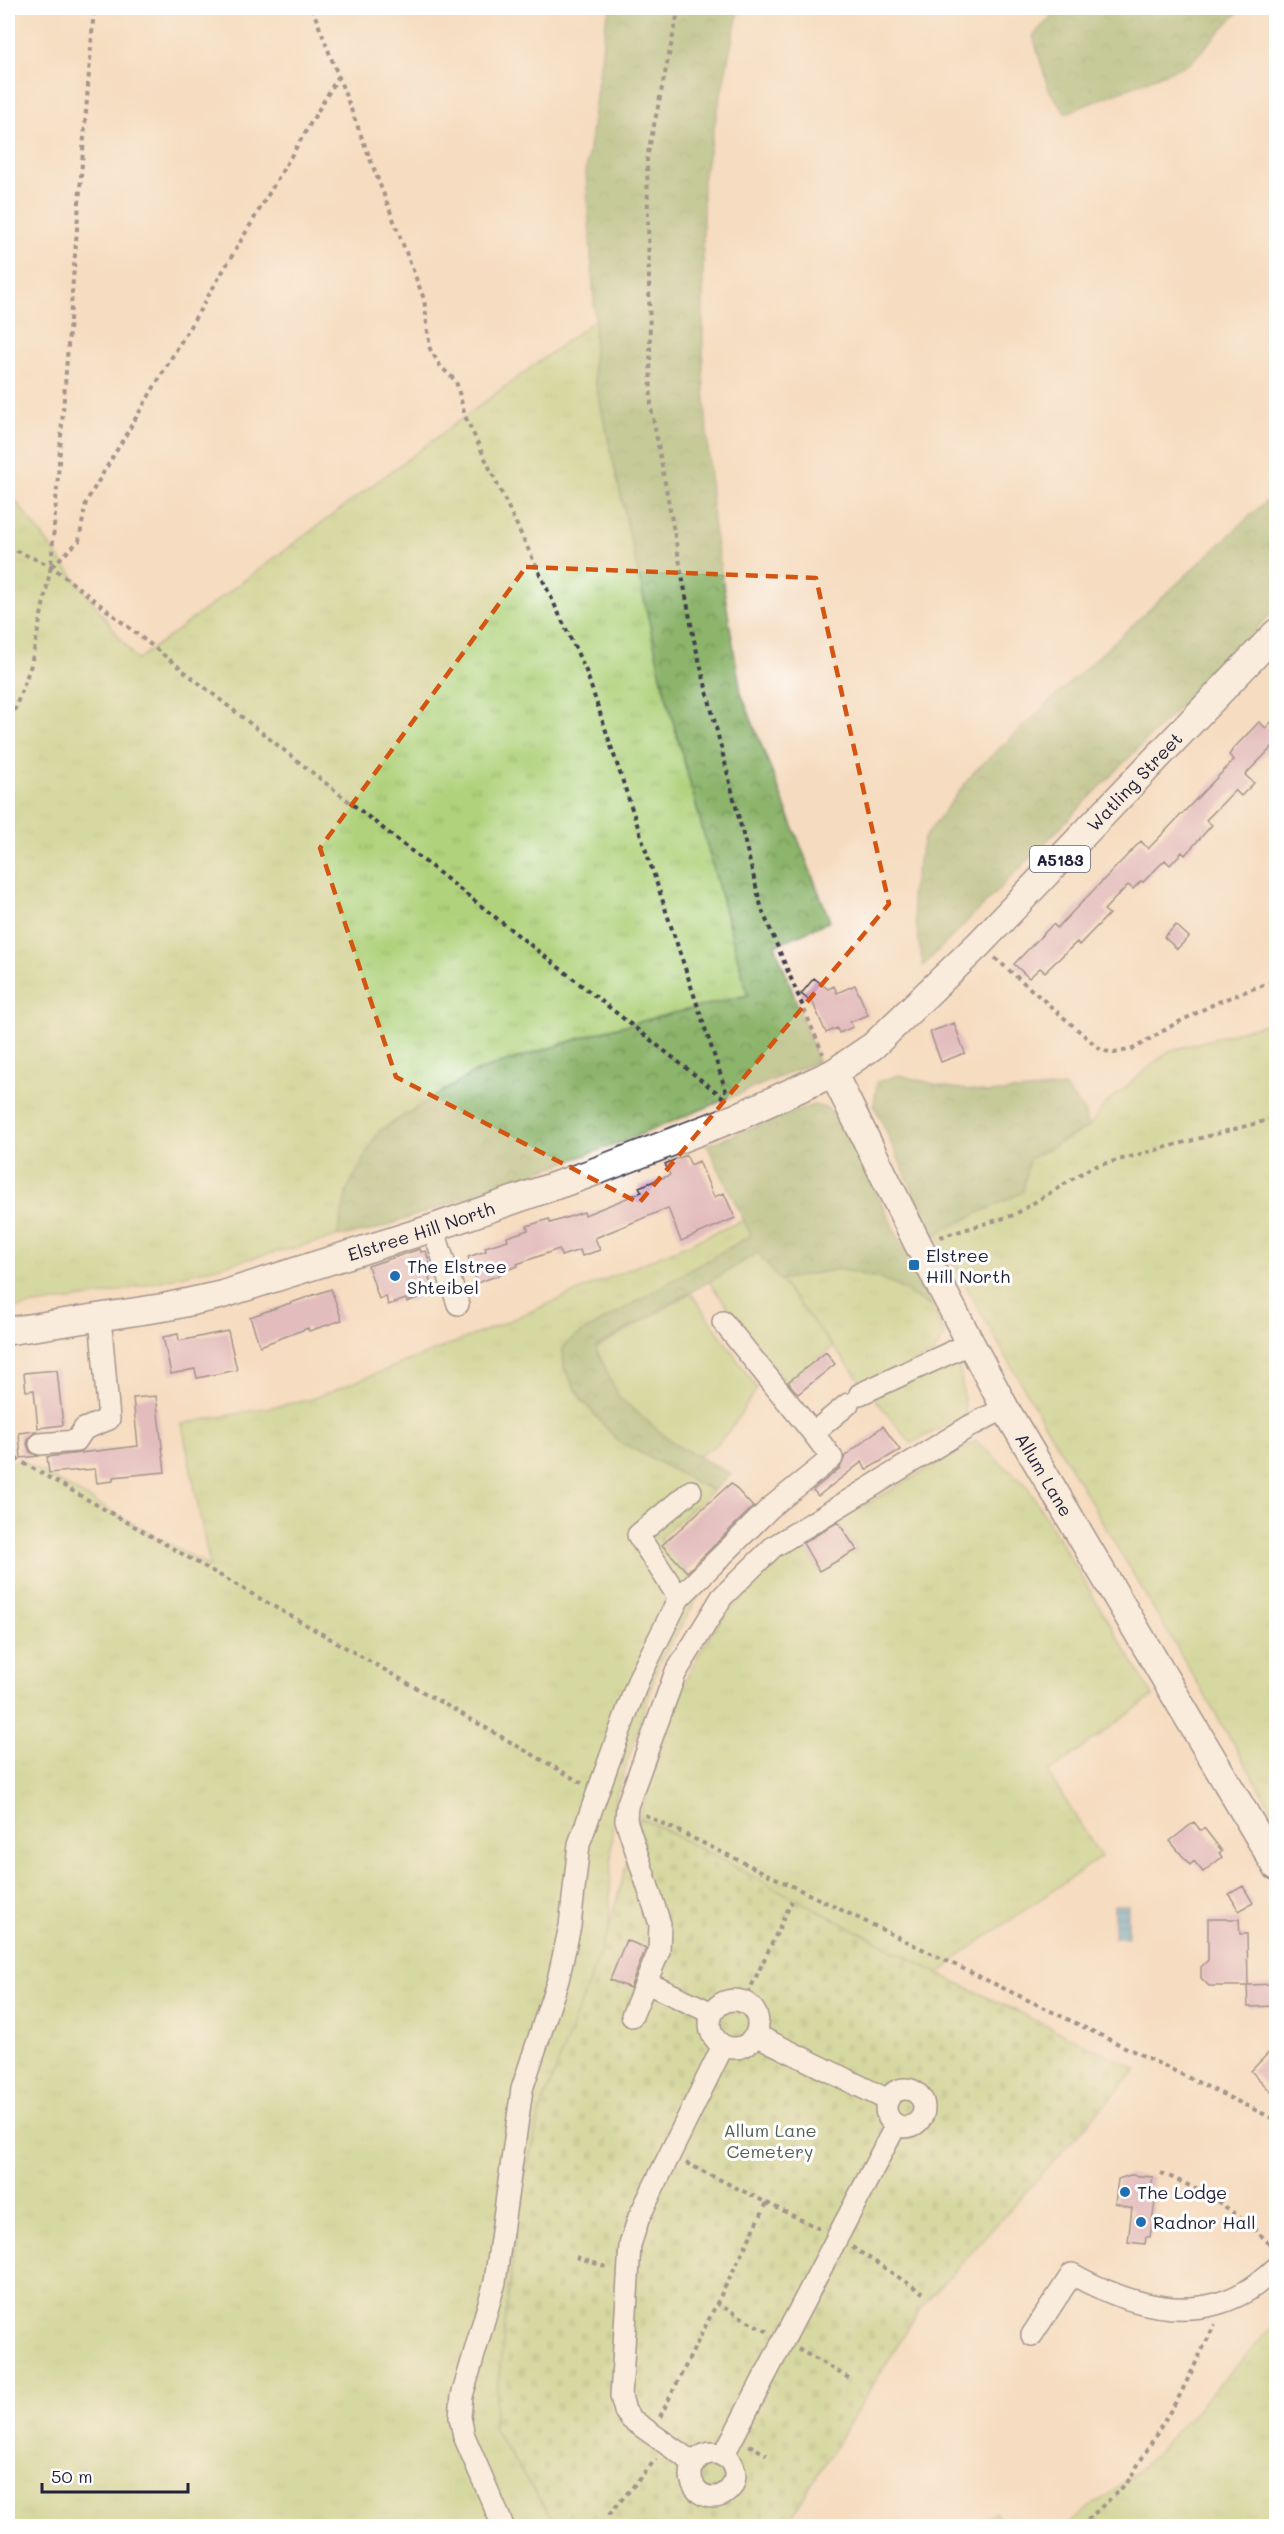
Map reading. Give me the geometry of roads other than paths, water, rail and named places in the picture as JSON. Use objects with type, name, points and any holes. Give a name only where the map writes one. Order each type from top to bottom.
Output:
[{"type":"main road","name":"Watling Street","points":[[833,1073],[873,1046],[979,944],[1276,633]]},
{"type":"main road","name":"Elstree Hill North","points":[[8,1330],[166,1307],[221,1295],[433,1228],[586,1175],[737,1117],[833,1073]]},
{"type":"main road","name":"Allum Lane","points":[[833,1073],[969,1344],[1276,1866]]},
{"type":"street","points":[[433,1228],[458,1304]]},
{"type":"street","points":[[40,1444],[76,1441],[84,1429],[109,1419],[100,1317]]},
{"type":"street","points":[[503,2526],[464,2436],[460,2417],[462,2396],[495,2282],[522,2089],[558,1980],[570,1926],[579,1844],[639,1678],[679,1598],[770,1508],[832,1458],[723,1322]]},
{"type":"street","points":[[813,1433],[854,1399],[969,1344]]},
{"type":"street","points":[[632,2016],[659,1951],[660,1924],[626,1820],[627,1806],[675,1674],[722,1597],[773,1547],[970,1426],[1005,1408]]},
{"type":"street","points":[[679,1598],[638,1535],[691,1491]]},
{"type":"street","points":[[647,1983],[712,2013]]},
{"type":"street","points":[[726,2001],[744,2002],[757,2016],[756,2035],[742,2047],[723,2046],[715,2040],[711,2031],[709,2022],[712,2013],[718,2005],[726,2001]]},
{"type":"street","points":[[756,2035],[888,2100]]},
{"type":"street","points":[[694,2464],[631,2419],[621,2396],[628,2275],[633,2232],[723,2046]]},
{"type":"street","points":[[908,2089],[921,2098],[923,2114],[919,2121],[912,2125],[904,2127],[896,2125],[887,2114],[888,2100],[900,2090],[908,2089]]},
{"type":"street","points":[[723,2456],[896,2125]]},
{"type":"street","points":[[1032,2335],[1072,2274],[1103,2291],[1142,2304],[1185,2309],[1225,2302],[1245,2292],[1276,2268]]},
{"type":"street","points":[[707,2454],[723,2456],[731,2462],[735,2470],[735,2480],[731,2488],[715,2497],[705,2495],[693,2482],[694,2464],[707,2454]]},
{"type":"water","points":[[1114,1905],[1128,1905],[1128,1937],[1114,1937]]},
{"type":"place","name":"Elstree Hill North","points":[[914,1265]]},
{"type":"place","name":"The Elstree Shteibel","points":[[395,1276]]},
{"type":"place","name":"The Lodge","points":[[1125,2192]]},
{"type":"place","name":"Radnor Hall","points":[[1141,2222]]},
{"type":"park label","name":"Allum Lane Cemetery","points":[[770,2140]]}]
